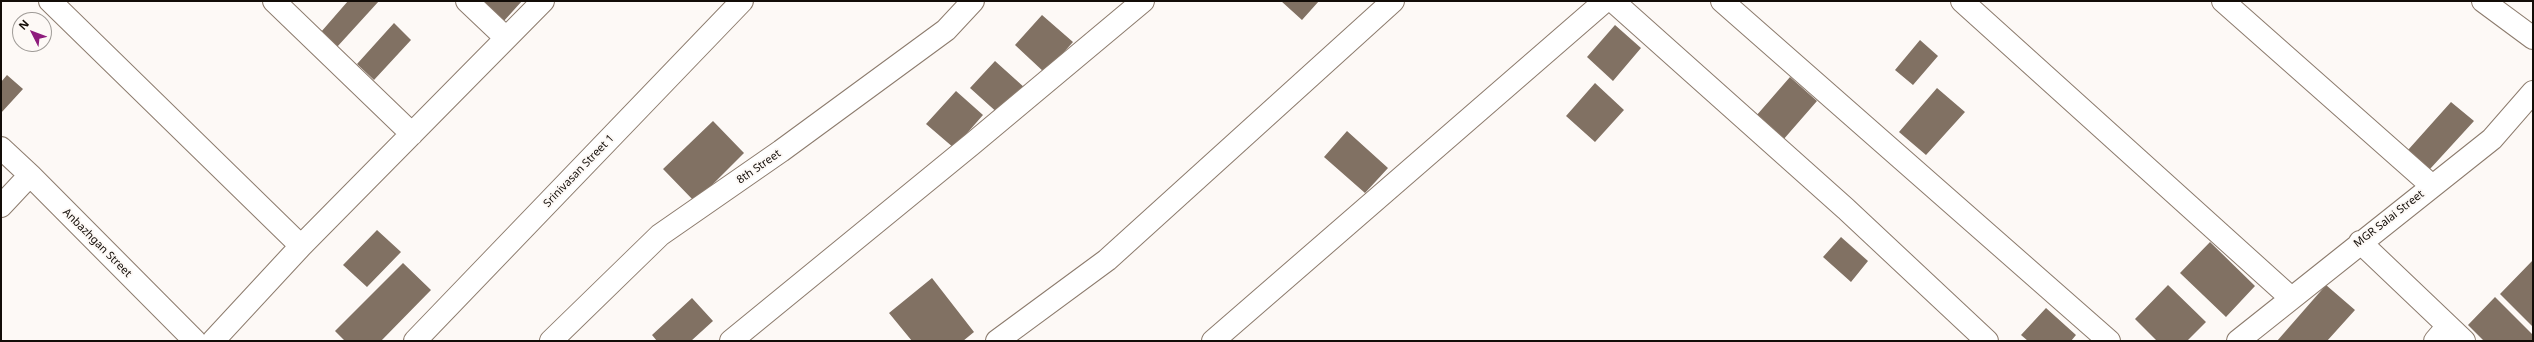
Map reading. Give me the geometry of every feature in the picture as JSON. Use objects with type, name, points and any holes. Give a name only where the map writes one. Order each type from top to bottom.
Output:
[{"type":"street","points":[[50,1],[301,246]]},
{"type":"street","points":[[274,1],[412,134]]},
{"type":"street","points":[[467,1],[506,38]]},
{"type":"street","points":[[213,341],[301,246],[543,1]]},
{"type":"street","name":"Srinivasan Street 1","points":[[415,341],[742,1]]},
{"type":"street","name":"8th Street","points":[[551,341],[660,235],[781,151],[946,30],[973,1]]},
{"type":"street","points":[[731,341],[972,144],[1143,1]]},
{"type":"street","points":[[997,341],[1107,260],[1393,1]]},
{"type":"street","points":[[1213,341],[1605,1]]},
{"type":"street","points":[[1613,1],[1846,209],[1987,341]]},
{"type":"street","points":[[1722,1],[2109,341]]},
{"type":"street","points":[[1962,1],[2291,298]]},
{"type":"street","points":[[2223,1],[2432,185]]},
{"type":"street","points":[[2483,1],[2533,38]]},
{"type":"street","name":"MGR Salai Street","points":[[2238,341],[2360,242],[2492,139],[2533,92]]},
{"type":"street","name":"Anbazhgan Street","points":[[1,148],[30,175],[195,341]]},
{"type":"street","points":[[1,206],[30,175]]},
{"type":"street","points":[[2360,242],[2449,336]]},
{"type":"building","points":[[348,1],[379,1],[337,47],[321,32]]},
{"type":"building","points":[[479,1],[522,1],[503,22]]},
{"type":"building","points":[[1281,1],[1319,1],[1302,20]]},
{"type":"building","points":[[1042,15],[1073,42],[1045,73],[1015,45]]},
{"type":"building","points":[[394,23],[411,40],[374,80],[357,64]]},
{"type":"building","points":[[1615,25],[1641,48],[1613,81],[1587,57]]},
{"type":"building","points":[[1920,40],[1938,56],[1913,85],[1895,70]]},
{"type":"building","points":[[995,61],[1025,88],[1000,115],[970,88]]},
{"type":"building","points":[[7,75],[23,89],[1,113],[1,82]]},
{"type":"building","points":[[1790,77],[1817,101],[1783,140],[1756,116]]},
{"type":"building","points":[[1595,83],[1624,110],[1595,142],[1566,116]]},
{"type":"building","points":[[1937,88],[1965,112],[1926,155],[1899,132]]},
{"type":"building","points":[[956,91],[983,115],[954,148],[926,124]]},
{"type":"building","points":[[2451,102],[2474,121],[2430,169],[2408,150]]},
{"type":"building","points":[[713,121],[744,153],[695,202],[663,169]]},
{"type":"building","points":[[1347,131],[1388,168],[1365,193],[1324,157]]},
{"type":"building","points":[[377,230],[401,252],[367,287],[343,265]]},
{"type":"building","points":[[1841,237],[1868,261],[1851,282],[1823,257]]},
{"type":"building","points":[[2210,242],[2255,286],[2226,317],[2180,273]]},
{"type":"building","points":[[2533,260],[2533,327],[2500,294]]},
{"type":"building","points":[[403,263],[431,290],[381,341],[345,341],[335,331]]},
{"type":"building","points":[[932,278],[974,332],[963,341],[912,341],[889,313]]},
{"type":"building","points":[[2168,285],[2206,322],[2187,341],[2157,341],[2135,319]]},
{"type":"building","points":[[2326,285],[2355,310],[2327,341],[2277,341]]},
{"type":"building","points":[[2495,297],[2533,335],[2533,341],[2484,341],[2468,325]]},
{"type":"building","points":[[692,298],[713,321],[691,341],[657,341],[652,335]]},
{"type":"building","points":[[2046,308],[2076,335],[2071,341],[2028,341],[2021,335]]}]
